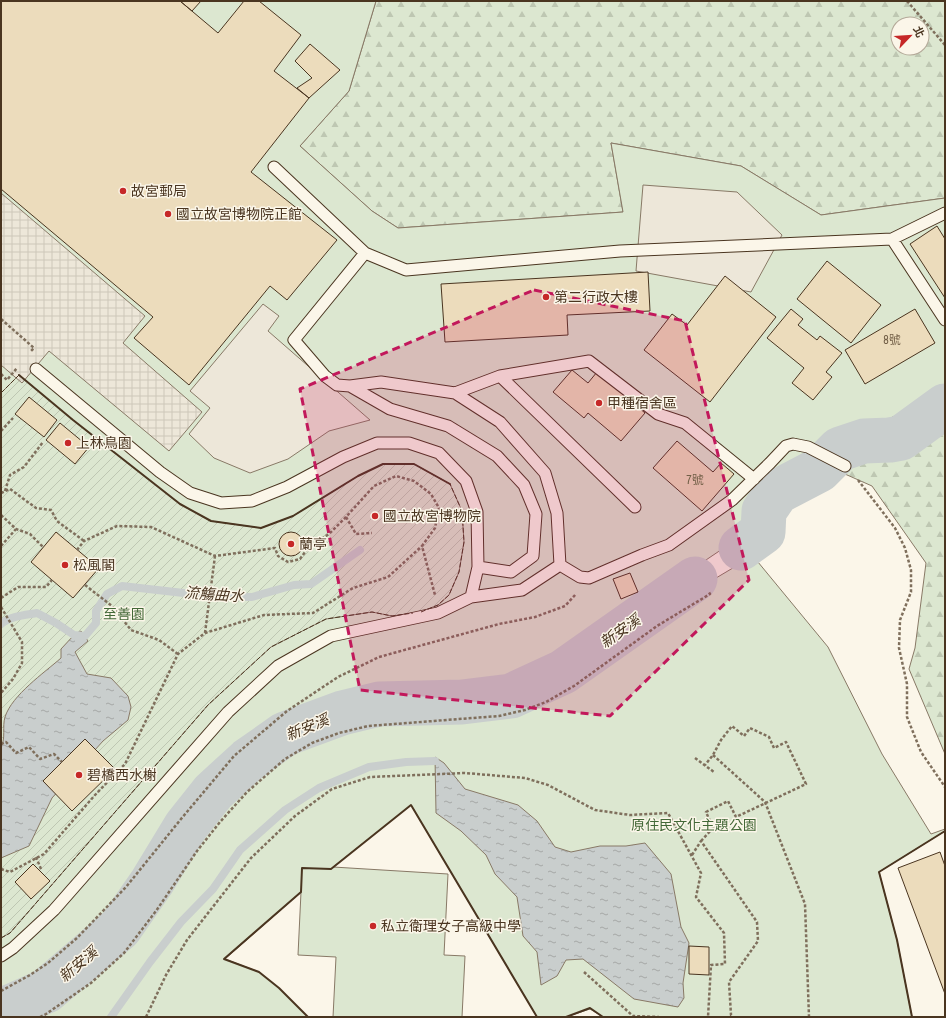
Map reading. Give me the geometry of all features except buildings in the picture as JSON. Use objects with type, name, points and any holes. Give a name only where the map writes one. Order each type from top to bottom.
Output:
[{"type":"lane","points":[[274,166],[365,253],[406,270],[620,251],[892,239],[945,213]]},
{"type":"lane","points":[[892,239],[945,320]]},
{"type":"lane","points":[[365,253],[294,340],[325,376],[337,385],[350,386],[381,382],[455,393],[500,422],[545,473],[557,513],[560,565]]},
{"type":"lane","points":[[455,393],[500,376],[589,361],[658,414],[685,423],[754,479]]},
{"type":"lane","points":[[36,369],[160,472],[190,493],[221,503],[252,501],[287,487],[342,457],[377,443],[409,443],[439,453],[466,481],[476,512],[478,567],[471,597]]},
{"type":"lane","points":[[500,376],[635,507]]},
{"type":"lane","points":[[350,386],[390,409],[448,426],[497,456],[524,485],[536,514],[533,556],[511,572],[478,567]]},
{"type":"lane","points":[[560,565],[580,577],[590,578],[642,555],[670,545],[732,500],[786,446],[793,444],[802,445],[845,466]]},
{"type":"lane","points":[[1,956],[13,948],[54,910],[228,712],[278,666],[330,636],[438,613],[471,597],[522,590],[560,565]]},
{"type":"path","points":[[907,1],[945,45]]},
{"type":"path","points":[[1,319],[34,348],[29,353]]},
{"type":"path","points":[[1,374],[7,380],[21,364]]},
{"type":"path","points":[[1,431],[13,418]]},
{"type":"path","points":[[5,491],[10,475],[24,467],[43,442]]},
{"type":"path","points":[[845,466],[853,474],[895,528],[905,548],[911,570],[911,592],[900,620],[899,648],[907,684],[907,717],[921,752],[945,787]]},
{"type":"path","points":[[1,869],[10,872],[44,854],[95,795],[125,764],[178,654],[205,633],[264,615],[313,613],[353,588],[388,577],[422,546],[435,528],[439,508],[432,494],[414,481],[396,476],[374,486],[329,534],[308,548],[300,559],[288,562],[278,556],[275,548],[215,556],[150,527],[117,526],[84,541],[77,550]]},
{"type":"path","points":[[1,492],[10,489],[36,508],[51,510],[57,521],[84,541]]},
{"type":"path","points":[[1,515],[16,529],[30,534],[43,547]]},
{"type":"path","points":[[346,517],[356,534],[372,533]]},
{"type":"path","points":[[1,546],[16,529]]},
{"type":"path","points":[[422,546],[436,597]]},
{"type":"path","points":[[205,633],[215,556]]},
{"type":"path","points":[[1,991],[48,963],[77,938],[126,887],[234,756],[287,711],[338,677],[378,657],[499,624],[535,618],[565,606],[579,590],[580,577]]},
{"type":"path","points":[[1,598],[18,587],[46,587],[52,580]]},
{"type":"path","points":[[85,585],[112,606],[131,630],[159,640],[178,654]]},
{"type":"path","points":[[40,1017],[91,983],[124,953],[156,911],[196,851],[220,822],[247,792],[285,759],[312,743],[339,733],[368,726],[499,716],[525,710],[546,702],[574,686],[657,626],[710,594],[708,591]]},
{"type":"path","points":[[1,607],[22,642],[22,663],[13,679],[1,693]]},
{"type":"path","points":[[692,855],[701,841],[713,828],[706,812],[728,801],[736,816],[806,784],[786,742],[774,748],[769,737],[750,728],[744,736],[732,726],[720,740],[713,755],[705,765]]},
{"type":"path","points":[[1,744],[6,742],[16,753],[29,748],[40,759],[54,754],[62,762]]},
{"type":"path","points":[[713,755],[765,802],[805,904],[809,1017]]},
{"type":"path","points":[[695,758],[714,772]]},
{"type":"path","points":[[146,1017],[166,975],[187,940],[251,858],[295,816],[332,789],[370,777],[432,773],[465,773],[525,778],[548,786],[595,810],[630,815],[668,813],[701,874],[696,897],[724,933],[725,964],[712,966],[708,1017]]},
{"type":"path","points":[[92,792],[95,795]]},
{"type":"path","points":[[701,841],[757,922],[758,941],[729,982],[731,1015],[733,1017]]},
{"type":"path","points":[[36,857],[42,869]]},
{"type":"path","points":[[584,972],[634,1016],[659,1017]]},
{"type":"highlighted area","points":[[534,290],[685,321],[749,580],[610,716],[360,690],[300,389]]},
{"type":"green space","name":"國立故宮博物院","points":[[1,1],[376,1],[349,91],[300,146],[372,211],[398,228],[623,212],[611,143],[741,166],[821,215],[945,198],[945,392],[803,460],[752,498],[746,533],[568,653],[510,680],[386,688],[294,714],[198,809],[118,904],[39,983],[1,998]]},
{"type":"green space","points":[[376,1],[945,1],[945,198],[821,215],[741,166],[611,143],[623,212],[398,228],[372,211],[300,146],[349,91]]},
{"type":"green space","name":"至善園","points":[[19,375],[73,420],[180,504],[211,521],[261,528],[293,516],[358,476],[383,464],[414,464],[450,484],[462,511],[464,542],[459,572],[449,595],[438,605],[420,612],[392,616],[372,612],[326,619],[271,647],[208,705],[10,933],[1,938],[1,393]]},
{"type":"green space","points":[[945,384],[945,754],[909,669],[915,648],[926,563],[872,486],[802,455]]},
{"type":"green space","name":"原住民文化主題公園","points":[[753,556],[828,647],[882,754],[931,834],[945,829],[945,831],[879,872],[897,940],[912,1017],[603,1017],[590,1009],[566,1017],[537,1017],[411,805],[333,867],[448,874],[444,955],[465,956],[462,1017],[333,1017],[336,957],[298,955],[301,892],[225,959],[259,972],[279,988],[308,1017],[32,1017],[91,980],[167,884],[222,808],[290,746],[349,721],[406,713],[504,710],[562,684],[674,603]]},
{"type":"shaded area","points":[[643,185],[737,192],[782,235],[751,292],[636,271]]},
{"type":"shaded area","points":[[1,193],[145,316],[123,343],[202,412],[169,451],[49,351],[22,383],[1,365]]},
{"type":"shaded area","points":[[263,304],[279,316],[268,331],[370,420],[329,431],[288,459],[250,473],[214,458],[189,434],[210,408],[190,391]]},
{"type":"water","points":[[81,631],[88,641],[75,652],[87,674],[111,678],[128,696],[131,707],[128,720],[103,741],[52,798],[29,846],[1,858],[1,747],[5,717],[14,701],[21,693],[61,658],[61,649],[74,635]]},
{"type":"water","points":[[435,757],[444,763],[465,789],[518,805],[537,821],[555,847],[571,852],[600,846],[626,846],[645,843],[671,874],[681,927],[689,943],[683,983],[684,998],[678,1007],[634,999],[583,959],[566,960],[557,976],[541,985],[537,952],[523,936],[517,897],[495,874],[486,855],[461,831],[436,813]]},
{"type":"waterway","name":"新安溪","points":[[741,548],[763,532],[764,511],[777,492],[819,470],[840,449],[864,441],[901,438],[945,406]]},
{"type":"waterway","name":"流觴曲水","points":[[1,624],[13,618],[37,613],[74,635],[85,636],[96,623],[96,611],[107,594],[122,586],[210,596],[252,597],[294,585],[311,584],[360,550]]},
{"type":"waterway","name":"新安溪","points":[[1,1011],[46,991],[120,928],[152,882],[186,826],[213,792],[248,760],[285,734],[342,713],[379,704],[462,702],[511,696],[563,672],[695,579]]},
{"type":"waterway","points":[[111,1017],[150,962],[181,922],[213,889],[240,850],[285,810],[319,788],[369,767],[406,762],[435,761]]},
{"type":"fence","points":[[1,393],[19,375]]},
{"type":"fence","points":[[421,612],[438,605],[449,595],[459,572],[464,542],[462,511],[450,484]]},
{"type":"fence","points":[[1,938],[10,933],[208,705],[271,647],[326,619],[372,612],[392,616],[413,613]]},
{"type":"wall","points":[[19,375],[73,420],[180,504],[211,521],[261,528],[293,516],[358,476],[383,464],[414,464],[450,484]]},
{"type":"wall","points":[[308,1017],[279,988],[259,972],[224,959],[301,892],[302,868],[331,869],[411,805],[537,1017]]},
{"type":"wall","points":[[912,1017],[897,940],[879,872],[945,831]]},
{"type":"wall","points":[[566,1017],[590,1008],[603,1017]]},
{"type":"place","name":"故宮郵局","points":[[123,191]]},
{"type":"place","name":"國立故宮博物院正館","points":[[168,214]]},
{"type":"place","name":"第二行政大樓","points":[[546,297]]},
{"type":"place","name":"甲種宿舍區","points":[[599,403]]},
{"type":"place","name":"上林鳥園","points":[[68,443]]},
{"type":"place","name":"國立故宮博物院","points":[[375,516]]},
{"type":"place","name":"蘭亭","points":[[291,544]]},
{"type":"place","name":"松風閣","points":[[65,565]]},
{"type":"place","name":"碧橋西水榭","points":[[79,775]]},
{"type":"place","name":"私立衛理女子高級中學","points":[[373,926]]}]
